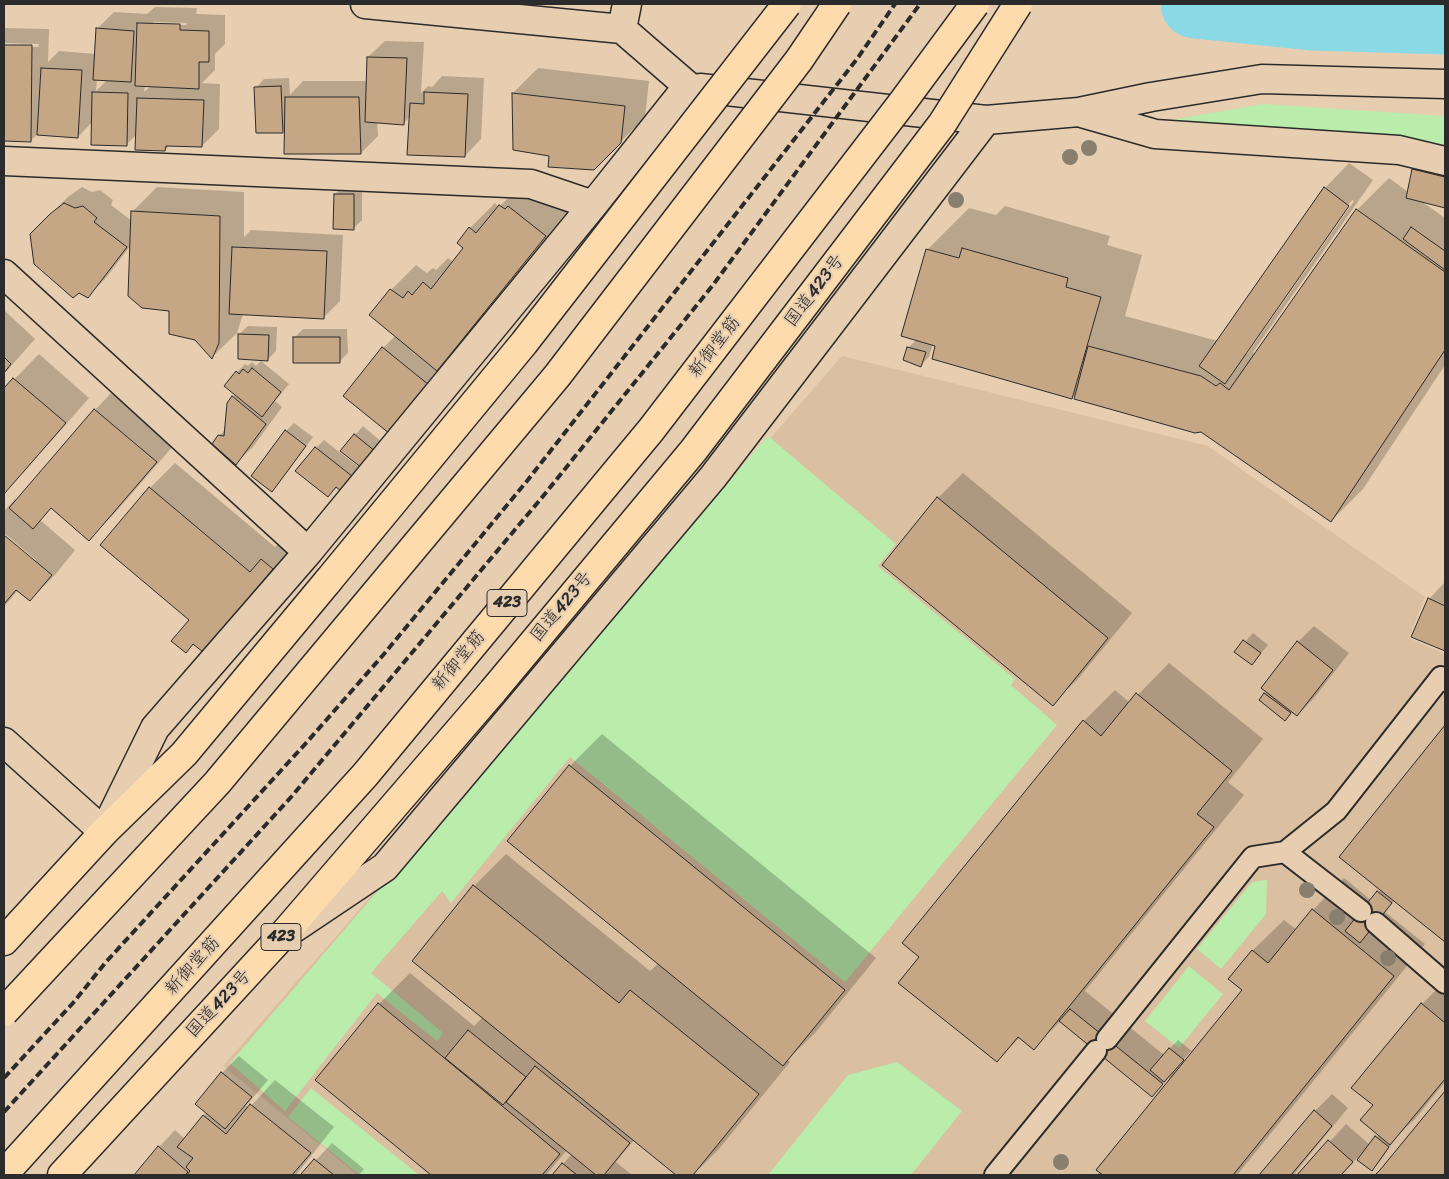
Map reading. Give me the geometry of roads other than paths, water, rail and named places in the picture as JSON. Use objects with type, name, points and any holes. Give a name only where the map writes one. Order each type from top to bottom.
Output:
[{"type":"highway","points":[[4,941],[104,832],[184,754],[524,343],[787,4]]},
{"type":"highway","points":[[4,1012],[217,783],[557,376],[799,60],[837,4]]},
{"type":"highway","name":"新御堂筋","points":[[4,1174],[371,767],[650,430],[902,103],[975,4]]},
{"type":"highway","name":"国道423号","points":[[62,1175],[282,936],[493,691],[693,451],[942,124],[1018,4]]},
{"type":"street","points":[[366,4],[624,16],[688,86],[986,120],[1078,112],[1151,97],[1262,79],[1445,84]]},
{"type":"street","points":[[4,742],[104,832],[155,728],[308,552],[593,205],[688,86]]},
{"type":"street","points":[[1078,112],[1156,134],[1399,150],[1445,161]]},
{"type":"street","points":[[282,936],[385,867],[713,477],[986,120]]},
{"type":"street","points":[[4,161],[531,184],[593,205]]},
{"type":"street","points":[[4,274],[308,552]]},
{"type":"lane","points":[[996,1175],[1254,857],[1285,852],[1336,811],[1441,677],[1445,681]]},
{"type":"lane","points":[[1285,852],[1368,917],[1445,983]]},
{"type":"waterway","points":[[1195,4],[1312,16],[1445,20]]},
{"type":"railway","points":[[4,1078],[384,654],[527,481],[857,59],[895,4]]},
{"type":"railway","points":[[4,1112],[292,796],[544,495],[713,285],[920,4]]}]
